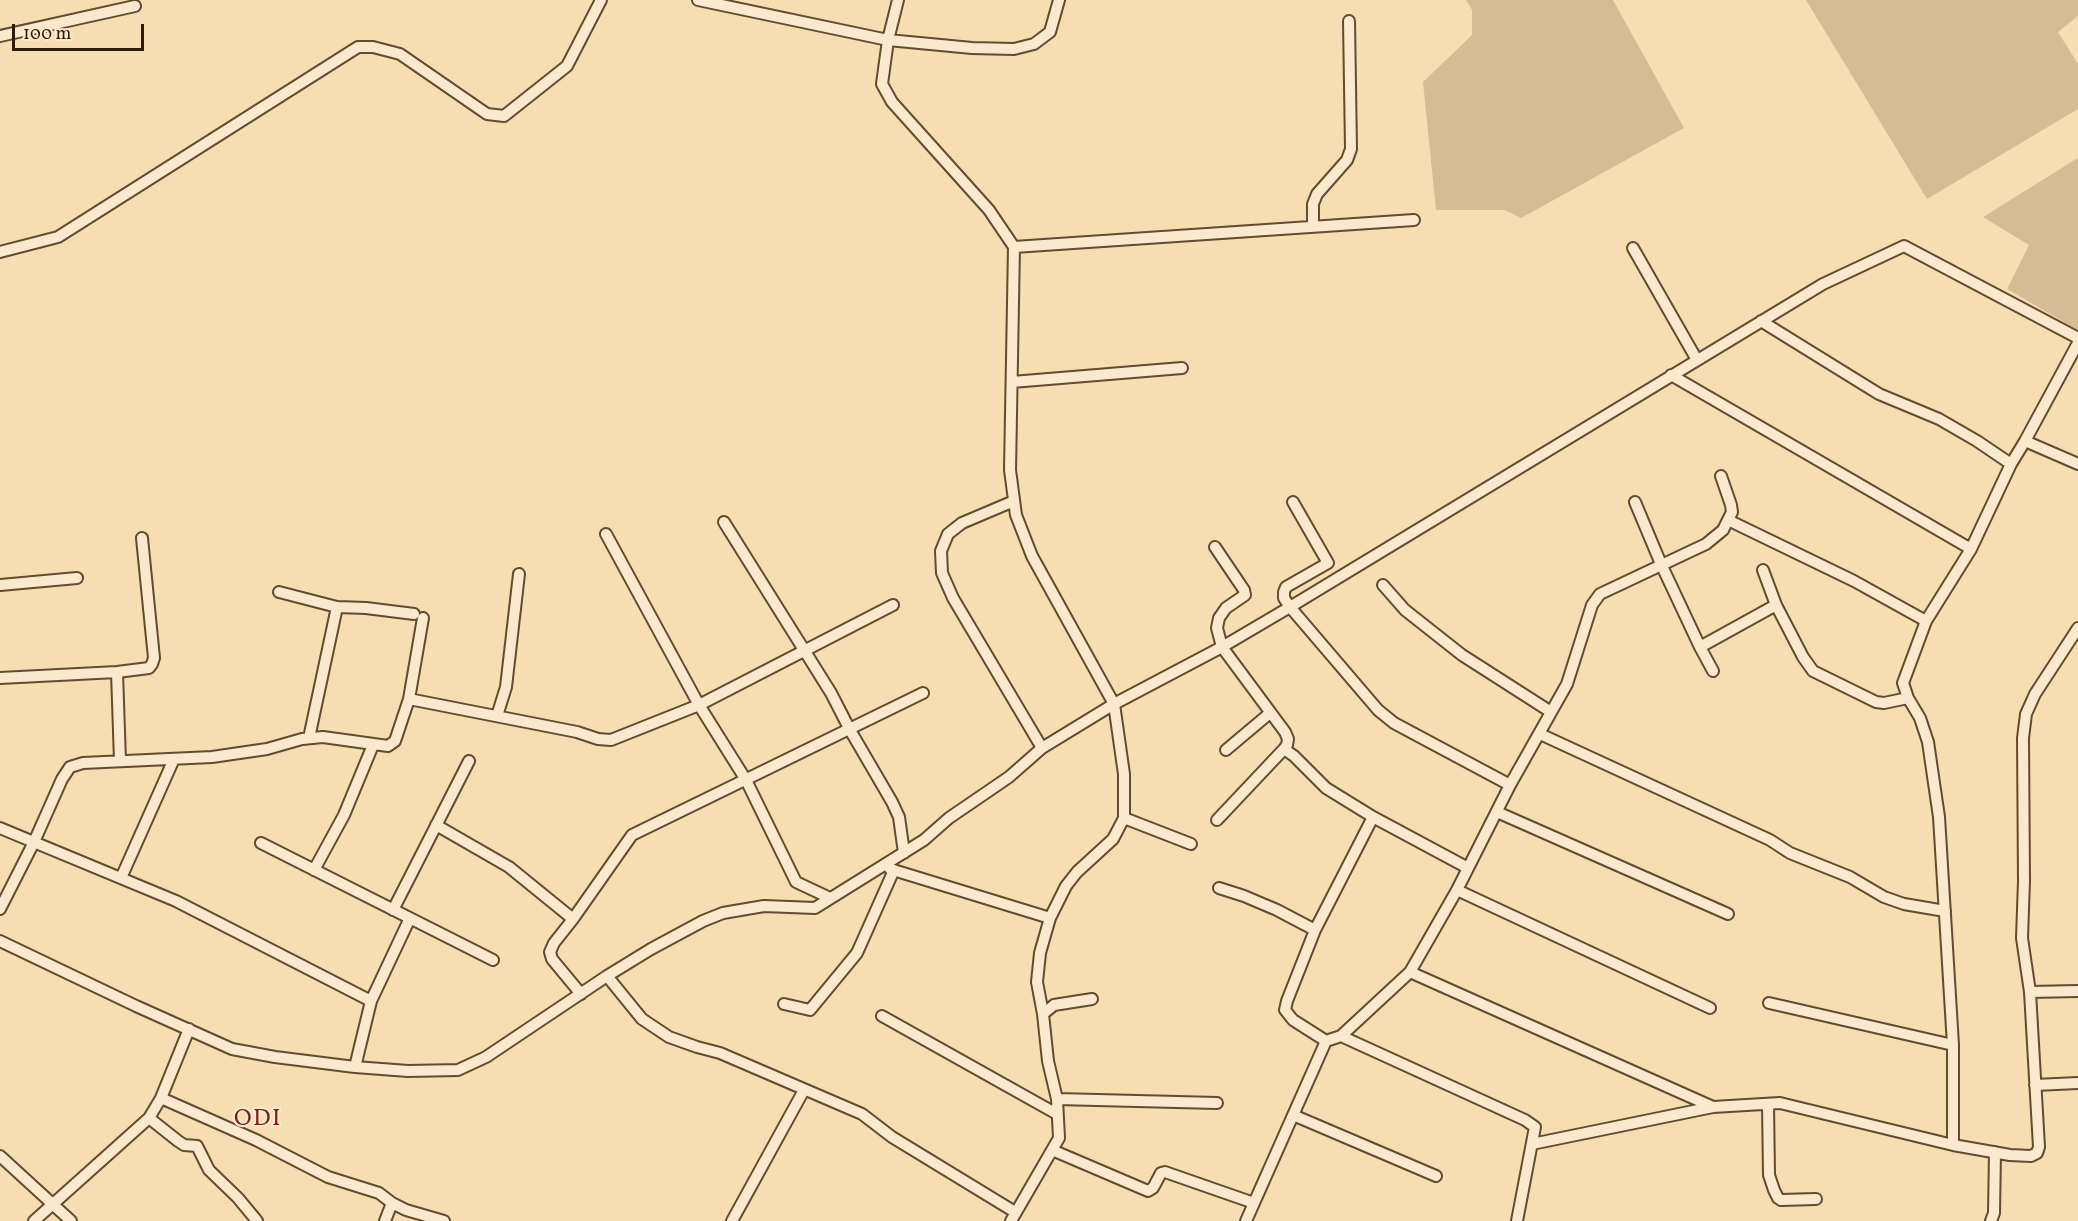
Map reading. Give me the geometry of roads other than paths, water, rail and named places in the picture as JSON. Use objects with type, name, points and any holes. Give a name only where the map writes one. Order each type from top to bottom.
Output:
[{"type":"street","points":[[0,252],[58,237],[358,47],[374,46],[400,54],[487,114],[504,116],[567,66],[601,0]]},
{"type":"street","points":[[698,0],[888,40],[972,48],[1014,49],[1035,44],[1050,32],[1059,0]]},
{"type":"street","points":[[607,976],[642,1019],[669,1037],[720,1053],[862,1114],[892,1137],[1013,1216],[1059,1138],[1056,1099],[1048,1061],[1037,982],[1040,953],[1050,918],[1066,886],[1077,872],[1113,839],[1124,818],[1124,774],[1114,704],[1032,556],[1016,515],[1010,470],[1014,247],[989,210],[892,102],[882,84],[888,40],[898,0]]},
{"type":"street","points":[[0,36],[135,6]]},
{"type":"street","points":[[1313,227],[1313,204],[1317,194],[1347,160],[1351,150],[1349,21]]},
{"type":"street","points":[[1014,247],[1414,220]]},
{"type":"street","points":[[0,941],[232,1049],[355,1067],[408,1071],[458,1070],[486,1057],[651,949],[723,913],[764,906],[815,908],[924,840],[949,818],[1009,777],[1042,748],[1114,704],[1222,647],[1290,607],[1823,284],[1904,246],[2078,338]]},
{"type":"street","points":[[1633,248],[1697,360]]},
{"type":"street","points":[[1761,321],[1879,394],[1939,419],[2011,464]]},
{"type":"street","points":[[1953,1145],[1953,1045],[1939,817],[1928,742],[1920,718],[1908,698],[1903,683],[1926,621],[1971,549],[2011,464],[2078,343]]},
{"type":"street","points":[[1012,382],[1182,368]]},
{"type":"street","points":[[1671,375],[1971,549]]},
{"type":"street","points":[[2025,441],[2078,464]]},
{"type":"street","points":[[1246,1221],[1326,1041],[1341,1036],[1410,972],[1457,890],[1510,785],[1567,684],[1592,605],[1600,594],[1707,544],[1723,530],[1731,512],[1731,505],[1721,476]]},
{"type":"street","points":[[1014,501],[962,523],[948,534],[941,551],[942,573],[953,598],[1042,748]]},
{"type":"street","points":[[1293,502],[1328,563],[1286,587],[1284,598],[1290,607],[1378,710],[1394,723],[1510,785]]},
{"type":"street","points":[[1635,502],[1661,564],[1713,671]]},
{"type":"street","points":[[1728,520],[1854,581],[1926,621]]},
{"type":"street","points":[[724,522],[831,693],[899,817],[904,853]]},
{"type":"street","points":[[606,534],[699,705],[747,780],[796,882],[830,898]]},
{"type":"street","points":[[0,678],[117,672],[148,668],[153,664],[142,538]]},
{"type":"street","points":[[1215,547],[1244,590],[1245,595],[1226,608],[1219,618],[1217,628],[1222,647],[1288,739],[1284,749],[1217,820]]},
{"type":"street","points":[[1763,570],[1776,605],[1803,657],[1813,671],[1876,702],[1884,704],[1908,698]]},
{"type":"street","points":[[497,716],[506,687],[519,574]]},
{"type":"street","points":[[0,585],[77,578]]},
{"type":"street","points":[[1383,585],[1405,610],[1462,655],[1551,712]]},
{"type":"street","points":[[0,909],[34,842],[62,779],[70,767],[83,763],[212,757],[267,749],[309,738],[323,737],[388,746],[395,741],[409,699],[418,616],[366,608],[337,607],[279,592]]},
{"type":"street","points":[[409,699],[611,740],[699,705],[893,605]]},
{"type":"street","points":[[1700,647],[1776,605]]},
{"type":"street","points":[[309,738],[337,607]]},
{"type":"street","points":[[1532,1144],[1713,1107],[1780,1103],[1953,1145],[2031,1156],[2037,1153],[2039,1147],[2030,992],[2022,938],[2023,738],[2026,714],[2035,694],[2078,628]]},
{"type":"street","points":[[117,672],[120,761]]},
{"type":"street","points":[[582,994],[552,959],[550,952],[554,943],[632,835],[923,693]]},
{"type":"street","points":[[1226,750],[1270,713]]},
{"type":"street","points":[[1540,734],[1770,840],[1790,853],[1850,877],[1884,897],[1904,904],[1945,911]]},
{"type":"street","points":[[314,870],[344,815],[373,745]]},
{"type":"street","points":[[1284,749],[1326,788],[1372,817],[1468,868]]},
{"type":"street","points":[[121,878],[174,759]]},
{"type":"street","points":[[393,910],[469,761]]},
{"type":"street","points":[[1497,812],[1728,914]]},
{"type":"street","points":[[1326,1041],[1293,1020],[1285,1010],[1315,930],[1372,817]]},
{"type":"street","points":[[1124,818],[1191,844]]},
{"type":"street","points":[[436,825],[510,867],[573,919]]},
{"type":"street","points":[[0,828],[177,901],[371,1001]]},
{"type":"street","points":[[261,843],[493,960]]},
{"type":"street","points":[[882,867],[1050,918]]},
{"type":"street","points":[[784,1004],[805,1011],[810,1010],[857,953],[894,870]]},
{"type":"street","points":[[1219,888],[1277,910],[1315,930]]},
{"type":"street","points":[[1457,890],[1710,1008]]},
{"type":"street","points":[[355,1067],[371,1001],[410,918]]},
{"type":"street","points":[[1410,972],[1713,1107]]},
{"type":"street","points":[[2030,992],[2078,991]]},
{"type":"street","points":[[1043,1014],[1054,1005],[1092,999]]},
{"type":"street","points":[[1769,1003],[1953,1045]]},
{"type":"street","points":[[882,1016],[1057,1114]]},
{"type":"street","points":[[34,1221],[149,1118],[161,1098],[189,1029]]},
{"type":"street","points":[[1341,1036],[1525,1120],[1534,1127],[1517,1221]]},
{"type":"street","points":[[2035,1085],[2078,1083]]},
{"type":"street","points":[[732,1221],[804,1090]]},
{"type":"street","points":[[161,1098],[256,1140],[328,1177],[379,1193],[406,1210],[444,1221]]},
{"type":"street","points":[[1056,1099],[1216,1103]]},
{"type":"street","points":[[1768,1104],[1769,1176],[1778,1197],[1786,1200],[1816,1199]]},
{"type":"street","points":[[1293,1115],[1436,1176]]},
{"type":"street","points":[[149,1118],[184,1145],[197,1146],[209,1170],[258,1221]]},
{"type":"street","points":[[1052,1150],[1148,1191],[1153,1188],[1161,1173],[1166,1172],[1254,1203]]},
{"type":"street","points":[[1991,1221],[1994,1213],[1995,1152]]},
{"type":"street","points":[[0,1156],[71,1221]]},
{"type":"street","points":[[385,1221],[392,1203]]},
{"type":"district","name":"ODI","points":[[258,1121]]}]
